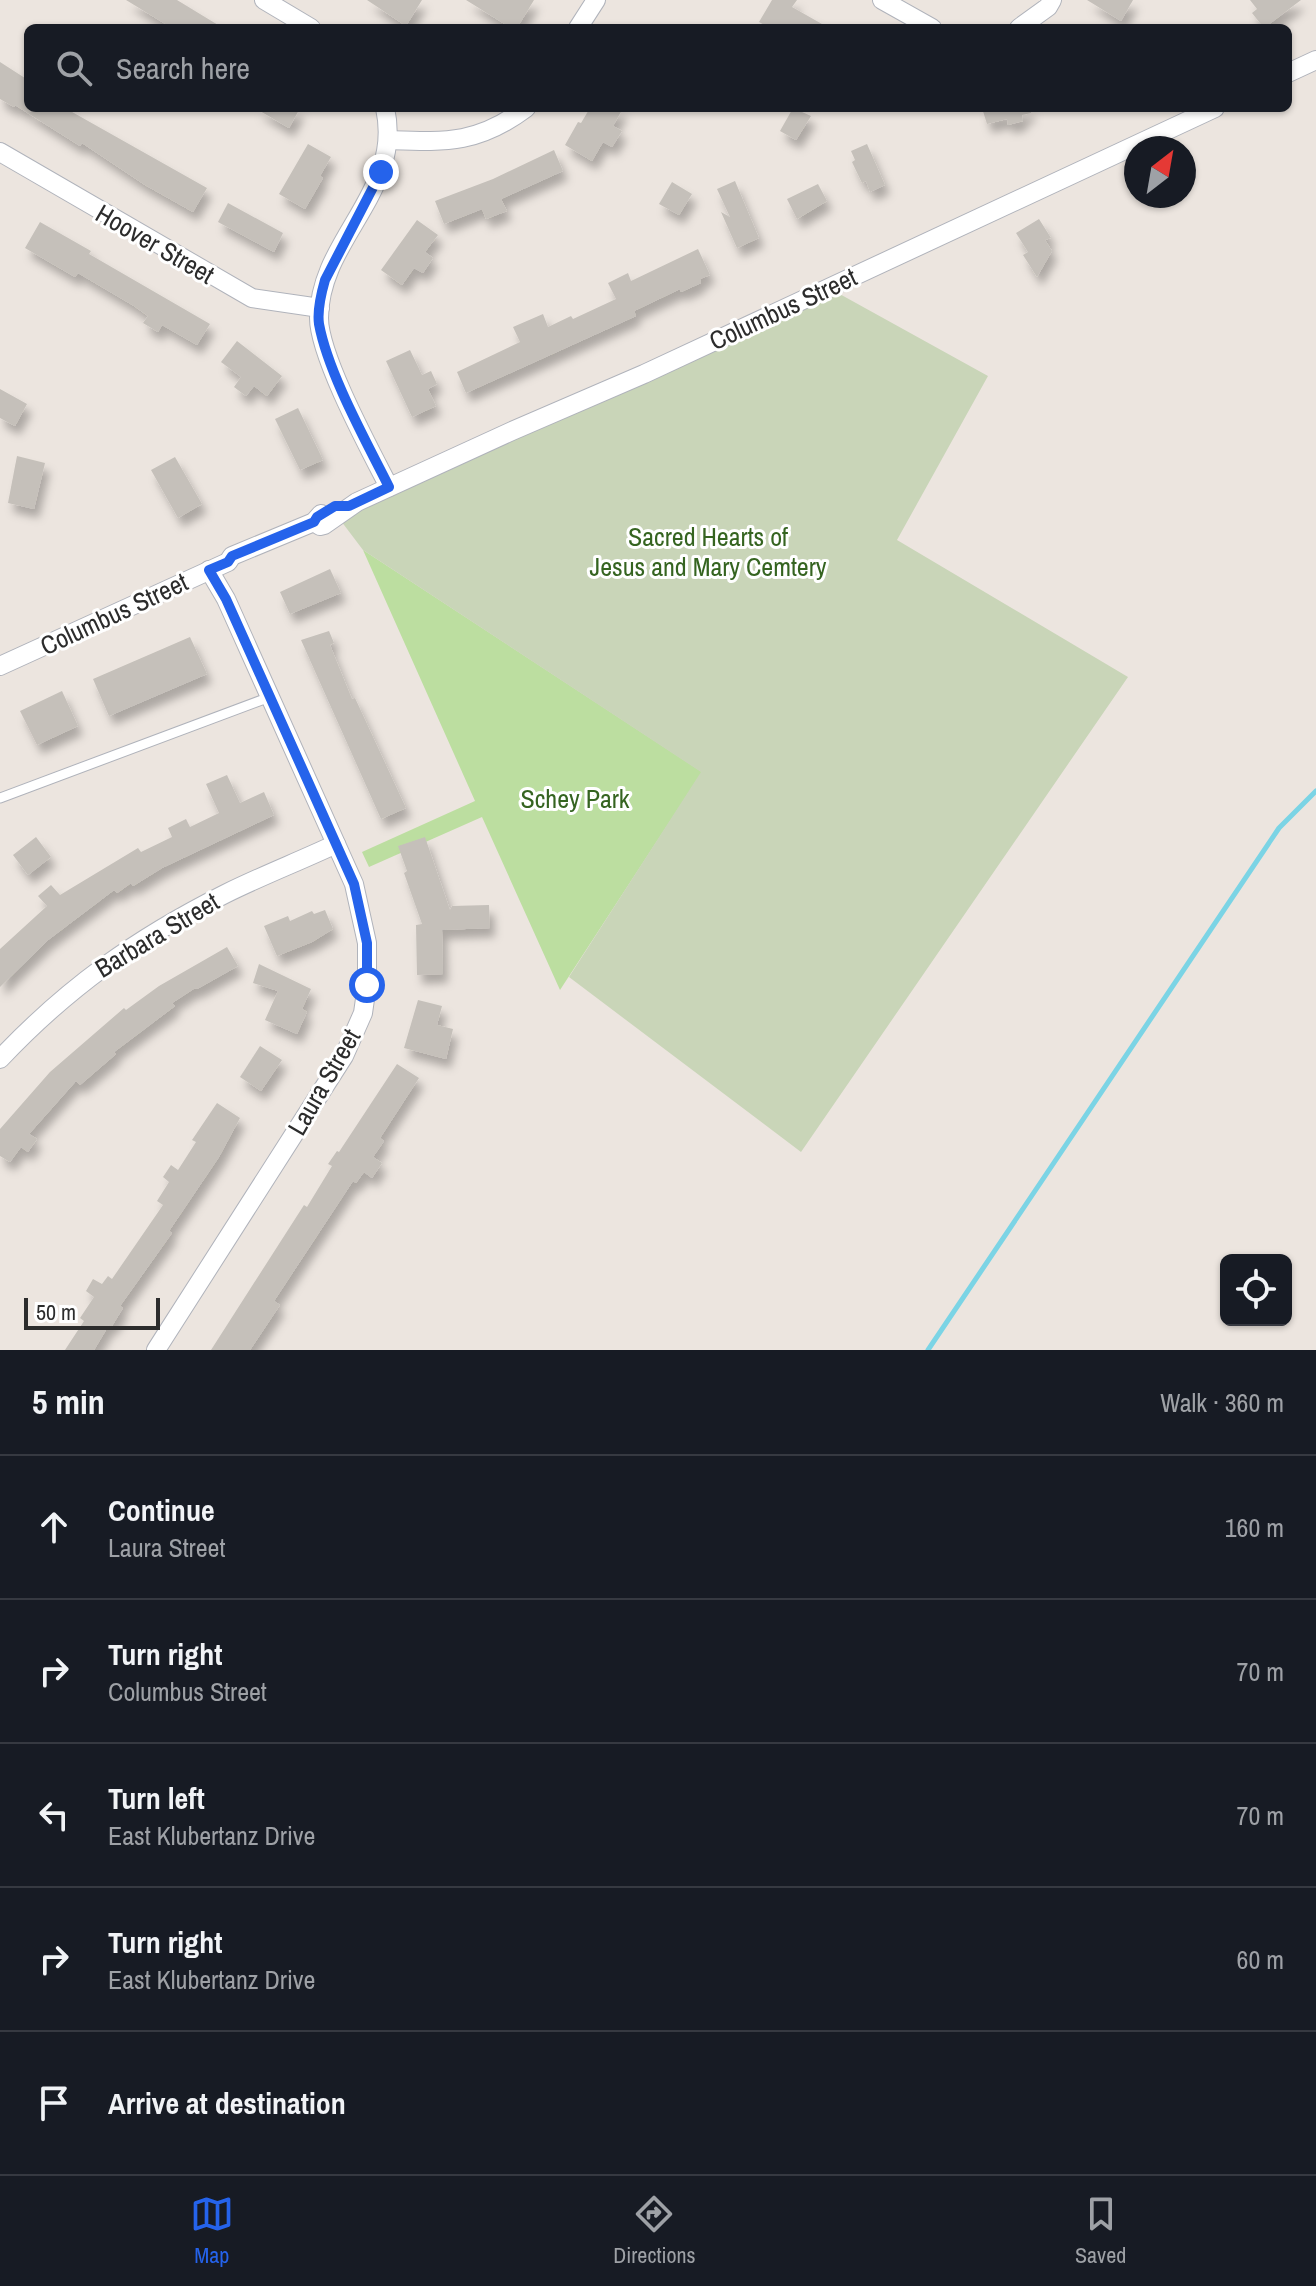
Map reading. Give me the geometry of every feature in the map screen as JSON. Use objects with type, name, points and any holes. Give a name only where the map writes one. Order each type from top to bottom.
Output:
[{"type":"street","points":[[264,0],[304,24]]},
{"type":"street","points":[[581,24],[596,0]]},
{"type":"street","points":[[882,0],[925,24]]},
{"type":"street","points":[[1025,24],[1048,7],[1052,0]]},
{"type":"street","points":[[1292,71],[1316,60]]},
{"type":"street","points":[[386,112],[389,149],[375,185],[325,280],[319,322],[329,359],[389,487]]},
{"type":"street","points":[[389,140],[448,142],[481,134],[505,124],[521,112]]},
{"type":"street","name":"Columbus Street","points":[[0,666],[228,562],[232,556],[271,539],[279,539],[314,522],[324,525],[348,511],[349,506],[389,487],[644,374],[1206,112]]},
{"type":"street","name":"Hoover Street","points":[[0,152],[252,298],[320,308]]},
{"type":"street","name":"Laura Street","points":[[156,1350],[344,1056],[363,1013],[367,985],[367,943],[354,884],[226,599],[209,570]]},
{"type":"street","name":"Barbara Street","points":[[0,1059],[63,996],[122,952],[227,893],[336,844]]},
{"type":"lane","points":[[0,798],[270,697]]},
{"type":"green space","name":"Sacred Hearts of Jesus and Mary Cemtery","points":[[827,287],[988,376],[897,540],[1128,677],[801,1152],[569,977],[701,772],[363,550],[338,517]]},
{"type":"green space","name":"Schey Park","points":[[363,550],[702,772],[560,990],[482,817],[369,867],[362,852],[475,801]]},
{"type":"building","points":[[126,0],[177,0],[216,24],[165,24]]},
{"type":"building","points":[[367,0],[422,0],[407,24]]},
{"type":"building","points":[[466,0],[534,0],[519,24],[505,24]]},
{"type":"building","points":[[772,0],[797,0],[792,7],[822,24],[763,24],[759,22]]},
{"type":"building","points":[[1087,0],[1133,0],[1121,21]]},
{"type":"building","points":[[1250,0],[1301,0],[1269,24],[1261,24],[1252,13],[1257,9]]},
{"type":"building","points":[[0,62],[24,77],[24,111],[0,99]]},
{"type":"building","points":[[26,112],[72,112],[207,188],[193,212],[145,185],[82,143],[80,146]]},
{"type":"building","points":[[262,112],[298,112],[289,128]]},
{"type":"building","points":[[588,112],[621,112],[613,126],[622,131],[612,147],[603,142],[592,161],[565,145],[578,122],[581,123]]},
{"type":"building","points":[[791,112],[811,116],[796,140],[780,131]]},
{"type":"building","points":[[983,112],[1031,112],[1022,115],[1023,121],[1008,125],[1007,119],[987,124]]},
{"type":"building","points":[[308,144],[331,157],[305,209],[279,194]]},
{"type":"building","points":[[867,144],[885,185],[870,192],[852,162],[855,160],[851,151]]},
{"type":"building","points":[[554,150],[563,171],[501,199],[507,211],[486,219],[482,209],[444,224],[435,201],[493,179]]},
{"type":"building","points":[[735,181],[759,238],[737,248],[721,212],[730,217],[717,189]]},
{"type":"building","points":[[672,182],[692,194],[679,215],[659,204]]},
{"type":"building","points":[[818,184],[827,201],[797,219],[787,199]]},
{"type":"building","points":[[228,203],[283,233],[274,252],[218,222]]},
{"type":"building","points":[[1039,219],[1051,238],[1045,240],[1052,251],[1037,277],[1023,255],[1028,252],[1016,233]]},
{"type":"building","points":[[417,220],[438,235],[425,252],[433,258],[423,273],[414,268],[402,285],[381,270]]},
{"type":"building","points":[[40,222],[210,324],[197,345],[162,325],[158,332],[143,323],[148,316],[134,306],[78,273],[75,277],[25,248]]},
{"type":"building","points":[[698,249],[710,275],[700,279],[701,283],[681,292],[680,289],[634,311],[636,316],[466,393],[457,372],[520,342],[513,327],[543,314],[548,327],[571,316],[573,319],[616,299],[608,283],[628,273],[631,281]]},
{"type":"building","points":[[237,341],[282,376],[267,396],[254,386],[246,396],[234,387],[241,377],[221,362]]},
{"type":"building","points":[[410,350],[422,375],[431,371],[437,384],[428,389],[436,406],[412,417],[386,361]]},
{"type":"building","points":[[0,389],[27,404],[15,426],[0,418]]},
{"type":"building","points":[[298,408],[323,460],[300,470],[275,419]]},
{"type":"building","points":[[17,456],[45,463],[34,509],[8,503]]},
{"type":"building","points":[[175,457],[202,504],[178,518],[151,470]]},
{"type":"building","points":[[330,569],[341,593],[290,614],[280,592]]},
{"type":"building","points":[[329,631],[334,643],[330,645],[352,699],[355,698],[406,808],[381,819],[301,640]]},
{"type":"building","points":[[190,637],[207,674],[109,716],[93,679]]},
{"type":"building","points":[[62,691],[78,726],[37,745],[20,711]]},
{"type":"building","points":[[227,775],[240,803],[264,792],[274,815],[162,868],[133,886],[131,883],[117,893],[114,890],[48,940],[0,987],[0,949],[47,906],[38,896],[51,885],[60,895],[138,848],[141,852],[172,837],[168,828],[186,819],[190,827],[219,813],[206,784]]},
{"type":"building","points":[[36,837],[51,857],[28,875],[13,855]]},
{"type":"building","points":[[425,837],[450,910],[452,906],[489,905],[490,928],[442,930],[443,974],[417,975],[416,925],[422,924],[398,846]]},
{"type":"building","points":[[325,910],[333,929],[312,942],[277,956],[264,926],[288,916],[290,921],[312,911],[314,914]]},
{"type":"building","points":[[227,947],[238,966],[172,1003],[175,1006],[114,1052],[116,1054],[80,1085],[76,1081],[29,1134],[37,1139],[28,1152],[21,1147],[10,1162],[0,1156],[0,1129],[50,1072],[124,1008],[126,1010],[159,986]]},
{"type":"building","points":[[259,964],[311,989],[302,1009],[307,1012],[297,1034],[265,1020],[278,991],[253,983]]},
{"type":"building","points":[[418,1000],[442,1006],[437,1025],[453,1029],[446,1059],[404,1048]]},
{"type":"building","points":[[260,1046],[282,1060],[261,1091],[240,1077]]},
{"type":"building","points":[[397,1064],[419,1078],[380,1138],[384,1141],[373,1157],[382,1163],[372,1178],[364,1172],[356,1183],[353,1181],[274,1301],[280,1305],[250,1350],[211,1350],[304,1205],[307,1207],[332,1166],[328,1164]]},
{"type":"building","points":[[217,1103],[240,1118],[219,1157],[94,1350],[65,1350],[84,1321],[80,1318],[94,1297],[86,1291],[93,1279],[102,1284],[108,1276],[112,1279],[163,1205],[157,1201],[169,1182],[163,1177],[171,1165],[178,1170],[196,1142],[192,1140]]},
{"type":"waterway","points":[[928,1350],[1279,828],[1316,791]]},
{"type":"route","points":[[367,985],[367,943],[354,884],[226,599],[209,570],[228,562],[232,556],[314,522],[335,506],[349,506],[389,487],[329,359],[319,322],[320,296],[334,258],[381,172]]}]
